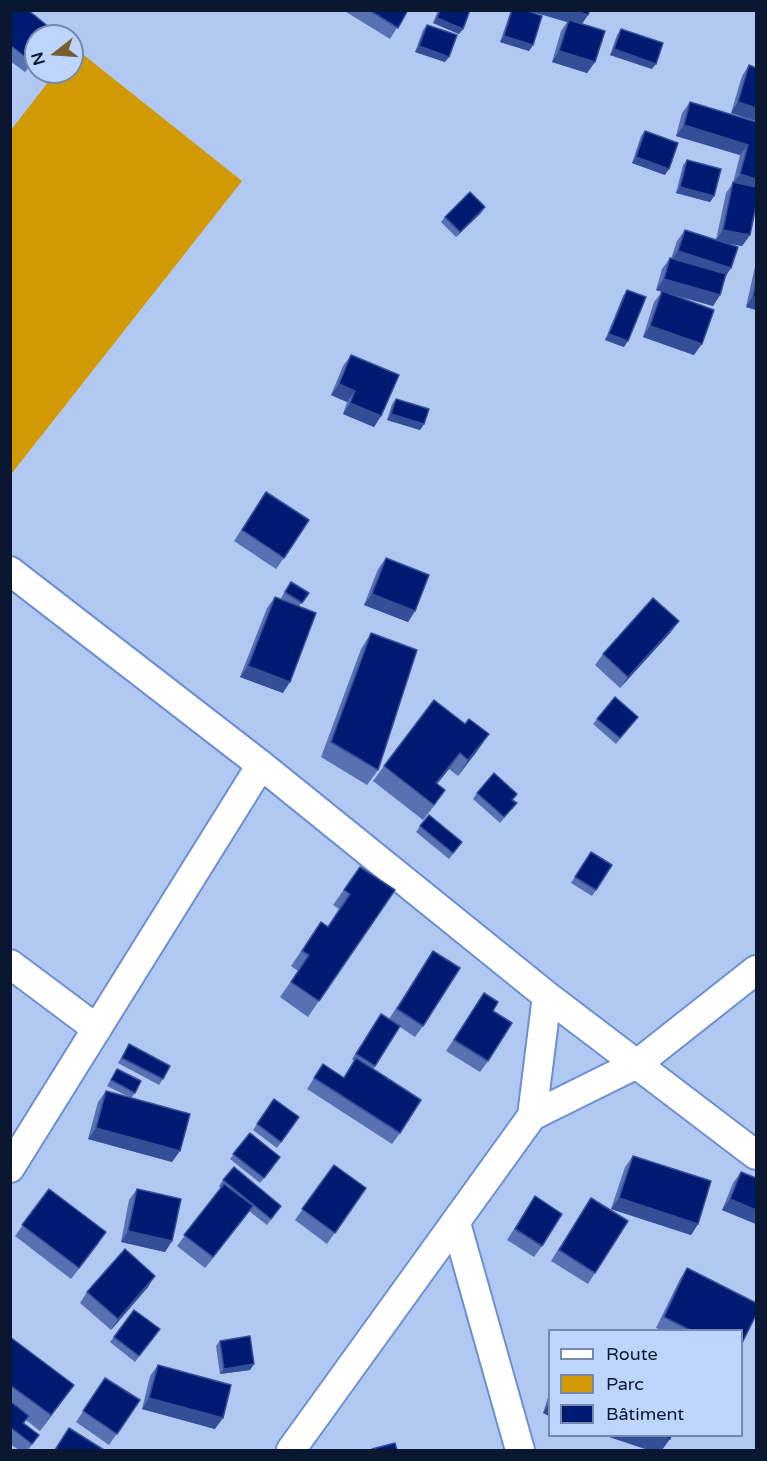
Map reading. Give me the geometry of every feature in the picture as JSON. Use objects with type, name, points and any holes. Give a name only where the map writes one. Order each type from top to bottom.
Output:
[{"type":"street","points":[[10,571],[261,765],[547,996],[756,1155]]},
{"type":"street","points":[[10,1168],[261,765]]},
{"type":"street","points":[[10,964],[97,1029]]},
{"type":"street","points":[[291,1450],[532,1116],[637,1064],[756,970]]},
{"type":"street","points":[[532,1116],[547,996]]},
{"type":"street","points":[[456,1222],[520,1450]]},
{"type":"green space","points":[[84,55],[242,181],[12,473],[11,130],[47,84],[84,84]]},
{"type":"building","points":[[10,10],[28,10],[45,24],[24,24],[24,56],[10,45]]},
{"type":"building","points":[[369,10],[408,10],[398,28]]},
{"type":"building","points":[[440,10],[470,10],[463,29],[437,18]]},
{"type":"building","points":[[512,10],[525,10],[542,16],[533,45],[504,36]]},
{"type":"building","points":[[573,10],[590,10],[588,15]]},
{"type":"building","points":[[569,20],[605,31],[595,62],[559,51]]},
{"type":"building","points":[[427,25],[457,35],[449,57],[419,46]]},
{"type":"building","points":[[621,29],[663,43],[656,64],[614,49]]},
{"type":"building","points":[[749,65],[756,68],[756,108],[738,102]]},
{"type":"building","points":[[690,102],[756,122],[756,179],[740,174],[748,145],[684,125]]},
{"type":"building","points":[[645,131],[678,143],[669,169],[636,157]]},
{"type":"building","points":[[687,160],[721,169],[714,196],[680,187]]},
{"type":"building","points":[[733,182],[756,187],[756,205],[750,235],[723,230]]},
{"type":"building","points":[[470,192],[485,207],[460,232],[445,217]]},
{"type":"building","points":[[685,230],[738,247],[731,268],[678,251]]},
{"type":"building","points":[[670,258],[726,274],[720,295],[664,279]]},
{"type":"building","points":[[627,290],[646,297],[628,341],[609,334]]},
{"type":"building","points":[[662,291],[714,310],[702,344],[650,326]]},
{"type":"building","points":[[351,355],[399,375],[381,416],[350,403],[355,391],[339,384]]},
{"type":"building","points":[[396,399],[429,409],[424,424],[391,414]]},
{"type":"building","points":[[266,492],[309,520],[284,558],[242,530]]},
{"type":"building","points":[[386,558],[429,575],[415,611],[372,594]]},
{"type":"building","points":[[291,582],[309,593],[302,603],[285,592]]},
{"type":"building","points":[[275,597],[316,613],[290,682],[248,666]]},
{"type":"building","points":[[653,598],[679,621],[628,677],[603,654]]},
{"type":"building","points":[[371,633],[417,650],[378,770],[331,742]]},
{"type":"building","points":[[615,697],[638,717],[620,738],[597,719]]},
{"type":"building","points":[[434,700],[465,724],[469,719],[489,734],[468,760],[460,753],[436,783],[445,790],[434,805],[384,766]]},
{"type":"building","points":[[494,773],[517,794],[512,800],[517,803],[504,817],[477,793]]},
{"type":"building","points":[[429,815],[462,842],[453,853],[420,826]]},
{"type":"building","points":[[591,852],[612,865],[596,890],[575,877]]},
{"type":"building","points":[[360,867],[395,890],[319,1001],[291,982],[309,955],[302,951],[321,922],[328,927],[350,894],[344,890]]},
{"type":"building","points":[[433,951],[460,968],[423,1026],[397,1009]]},
{"type":"building","points":[[484,993],[498,1002],[493,1011],[512,1023],[488,1061],[454,1040]]},
{"type":"building","points":[[381,1014],[400,1026],[375,1066],[356,1054]]},
{"type":"building","points":[[129,1044],[170,1066],[163,1079],[122,1058]]},
{"type":"building","points":[[356,1058],[421,1100],[400,1133],[314,1078],[323,1064],[344,1078]]},
{"type":"building","points":[[117,1069],[141,1081],[135,1093],[111,1080]]},
{"type":"building","points":[[106,1091],[190,1114],[180,1151],[96,1128]]},
{"type":"building","points":[[274,1099],[299,1117],[281,1142],[257,1124]]},
{"type":"building","points":[[250,1133],[280,1157],[264,1178],[233,1154]]},
{"type":"building","points":[[633,1156],[711,1181],[698,1224],[619,1198]]},
{"type":"building","points":[[334,1165],[366,1188],[335,1233],[302,1209]]},
{"type":"building","points":[[234,1167],[281,1206],[271,1219],[223,1180]]},
{"type":"building","points":[[741,1172],[756,1178],[756,1210],[730,1199]]},
{"type":"building","points":[[224,1184],[253,1206],[213,1257],[184,1235]]},
{"type":"building","points":[[49,1189],[106,1232],[79,1268],[22,1225]]},
{"type":"building","points":[[137,1189],[181,1199],[172,1241],[128,1231]]},
{"type":"building","points":[[535,1196],[562,1214],[542,1246],[515,1229]]},
{"type":"building","points":[[591,1198],[628,1221],[595,1273],[559,1250]]},
{"type":"building","points":[[125,1249],[155,1276],[118,1319],[87,1292]]},
{"type":"building","points":[[687,1268],[756,1303],[756,1315],[743,1341],[743,1329],[688,1329],[664,1317]]},
{"type":"building","points":[[134,1310],[160,1329],[139,1356],[114,1337]]},
{"type":"building","points":[[250,1336],[254,1364],[224,1369],[220,1341]]},
{"type":"building","points":[[10,1337],[74,1385],[51,1415],[10,1385]]},
{"type":"building","points":[[158,1365],[231,1385],[223,1418],[149,1398]]},
{"type":"building","points":[[105,1378],[140,1400],[117,1434],[83,1411]]},
{"type":"building","points":[[10,1401],[29,1416],[23,1423],[39,1435],[32,1444],[10,1427]]},
{"type":"building","points":[[69,1428],[104,1450],[55,1450]]},
{"type":"building","points":[[395,1443],[397,1450],[372,1449]]}]
